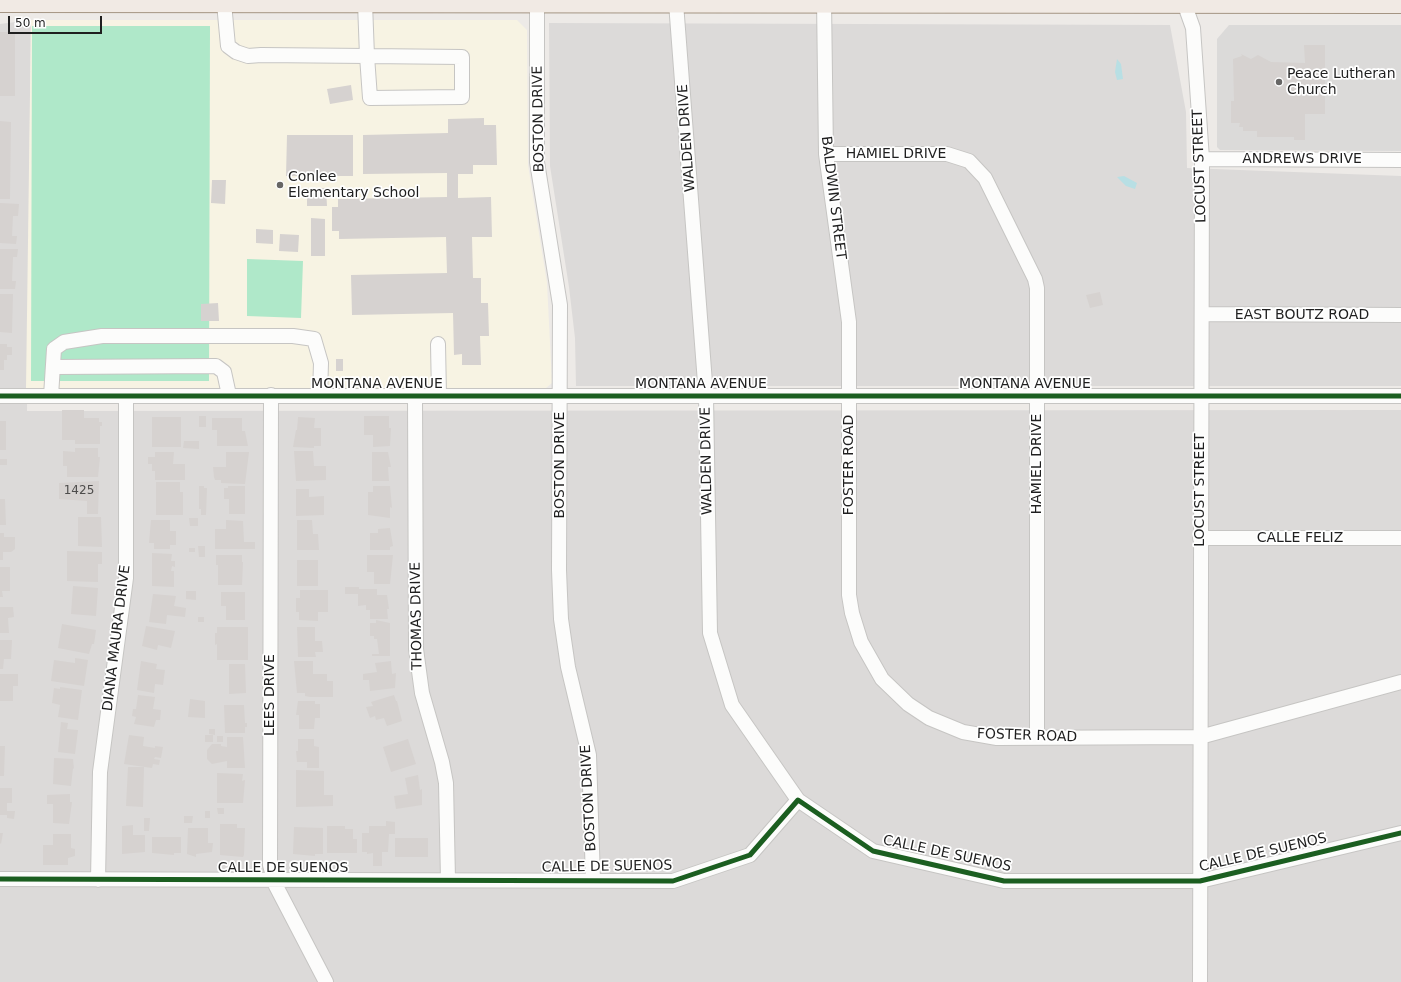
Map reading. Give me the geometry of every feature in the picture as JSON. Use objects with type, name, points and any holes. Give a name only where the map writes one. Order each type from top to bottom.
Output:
[{"type":"main road","points":[[0,3],[1184,2],[1401,4]]},
{"type":"street","name":"BOSTON DRIVE","points":[[537,2],[537,162],[560,305],[561,619],[568,667],[589,755],[593,880]]},
{"type":"street","name":"BALDWIN STREET","points":[[824,2],[826,154],[848,310],[849,396]]},
{"type":"street","name":"LOCUST STREET","points":[[1184,2],[1193,28],[1202,159],[1202,314],[1200,396],[1200,982]]},
{"type":"street","points":[[224,3],[228,46],[236,52],[248,56],[367,56],[462,57],[462,97],[370,98],[367,56],[365,3]]},
{"type":"street","name":"WALDEN DRIVE","points":[[676,3],[706,396],[710,633],[732,705],[798,800]]},
{"type":"street","name":"HAMIEL DRIVE","points":[[826,154],[947,154],[969,160],[980,171],[1035,280],[1037,288],[1037,738]]},
{"type":"street","name":"ANDREWS DRIVE","points":[[1202,159],[1401,160]]},
{"type":"street","name":"EAST BOUTZ ROAD","points":[[1202,314],[1401,315]]},
{"type":"street","points":[[51,396],[54,349],[64,342],[102,336],[293,336],[314,339],[321,363],[320,395]]},
{"type":"street","points":[[438,344],[438,396]]},
{"type":"street","points":[[54,367],[216,366],[224,372],[229,395]]},
{"type":"street","name":"LEES DRIVE","points":[[271,395],[270,865],[273,880],[326,982]]},
{"type":"street","name":"MONTANA AVENUE","points":[[0,396],[1401,396]]},
{"type":"street","name":"DIANA MAURA DRIVE","points":[[98,880],[99,779],[126,578],[126,396]]},
{"type":"street","name":"THOMAS DRIVE","points":[[415,396],[416,649],[422,693],[442,762],[446,783],[448,880]]},
{"type":"street","name":"FOSTER ROAD","points":[[849,396],[849,595],[854,623],[870,661],[882,679],[898,696],[918,711],[940,723],[963,732],[986,737],[1200,737],[1401,682]]},
{"type":"street","name":"CALLE FELIZ","points":[[1200,538],[1401,538]]},
{"type":"street","name":"CALLE DE SUENOS","points":[[0,879],[673,881],[750,855],[798,800],[873,851],[1004,881],[1200,881],[1401,833]]},
{"type":"shaded area","points":[[31,20],[27,411],[1401,410],[1401,982],[0,982],[0,24]]},
{"type":"shaded area","name":"Conlee Elementary School","points":[[31,20],[517,20],[527,30],[528,165],[547,283],[552,383],[546,388],[26,388]]},
{"type":"shaded area","points":[[549,23],[1170,25],[1186,112],[1187,168],[1401,176],[1401,386],[576,386],[575,338],[569,287],[550,166]]},
{"type":"shaded area","name":"Peace Lutheran Church","points":[[1229,25],[1401,25],[1401,151],[1220,150],[1217,147],[1217,39]]},
{"type":"green space","points":[[32,26],[210,26],[209,381],[31,381]]},
{"type":"green space","points":[[247,259],[303,261],[301,318],[247,316]]},
{"type":"water","points":[[1117,59],[1121,64],[1123,79],[1117,80],[1115,72]]},
{"type":"water","points":[[1124,176],[1137,183],[1135,189],[1126,186],[1117,177]]},
{"type":"building","points":[[0,32],[15,32],[15,96],[0,96]]},
{"type":"building","name":"Peace Lutheran Church","points":[[1304,45],[1325,45],[1325,114],[1305,114],[1305,140],[1294,140],[1294,137],[1257,137],[1257,131],[1243,131],[1243,127],[1239,127],[1240,123],[1231,123],[1231,101],[1234,101],[1233,59],[1242,56],[1241,54],[1251,59],[1258,55],[1271,62],[1305,63]]},
{"type":"building","points":[[351,85],[353,100],[330,104],[327,89]]},
{"type":"building","points":[[484,118],[484,125],[496,125],[497,165],[473,165],[473,174],[458,174],[458,198],[491,197],[492,237],[472,237],[473,278],[481,278],[481,303],[488,303],[489,336],[480,336],[481,365],[462,365],[462,354],[454,355],[453,313],[352,315],[351,275],[447,273],[446,237],[339,239],[339,231],[332,231],[332,207],[338,207],[338,199],[447,197],[447,173],[363,174],[363,135],[448,133],[448,119]]},
{"type":"building","points":[[0,121],[11,122],[10,199],[0,199]]},
{"type":"building","points":[[287,135],[353,135],[353,176],[286,176]]},
{"type":"building","points":[[212,180],[226,180],[225,204],[211,203]]},
{"type":"building","points":[[307,188],[326,188],[327,206],[307,206]]},
{"type":"building","points":[[0,203],[19,204],[18,216],[13,216],[12,236],[17,236],[16,244],[0,243]]},
{"type":"building","points":[[311,218],[325,219],[325,256],[311,256]]},
{"type":"building","points":[[256,229],[273,230],[273,244],[256,243]]},
{"type":"building","points":[[280,234],[299,235],[298,252],[279,251]]},
{"type":"building","points":[[0,249],[18,249],[17,257],[13,257],[12,281],[16,281],[15,289],[0,289]]},
{"type":"building","points":[[1100,292],[1103,305],[1090,308],[1086,295]]},
{"type":"building","points":[[0,294],[13,294],[12,333],[0,332]]},
{"type":"building","points":[[218,303],[219,321],[201,321],[201,304]]},
{"type":"building","points":[[0,344],[7,344],[7,347],[12,347],[12,355],[7,355],[7,360],[4,360],[4,370],[0,370]]},
{"type":"building","points":[[336,359],[343,359],[343,371],[336,371]]},
{"type":"building","points":[[62,410],[84,410],[84,418],[99,418],[99,422],[102,422],[102,426],[100,426],[100,444],[75,444],[75,440],[62,440]]},
{"type":"building","points":[[199,416],[206,416],[206,427],[199,427]]},
{"type":"building","points":[[364,416],[389,416],[389,428],[391,428],[390,446],[373,447],[373,435],[364,435]]},
{"type":"building","points":[[152,417],[181,417],[181,447],[152,447]]},
{"type":"building","points":[[298,417],[315,418],[314,428],[321,428],[321,446],[314,446],[314,448],[293,447]]},
{"type":"building","points":[[212,418],[242,418],[242,431],[245,431],[248,446],[217,446],[217,430],[212,430]]},
{"type":"building","points":[[0,421],[6,421],[6,450],[0,450]]},
{"type":"building","points":[[184,441],[199,441],[199,449],[183,448]]},
{"type":"building","points":[[75,448],[98,448],[98,457],[100,457],[98,477],[67,477],[67,466],[63,466],[63,451],[75,452]]},
{"type":"building","points":[[294,451],[313,451],[314,466],[326,466],[326,480],[296,481]]},
{"type":"building","points":[[155,452],[174,452],[173,464],[185,464],[185,480],[155,480],[155,471],[152,471],[152,464],[148,464],[148,457],[155,457]]},
{"type":"building","points":[[226,452],[249,452],[245,484],[221,483],[221,480],[215,480],[213,467],[226,467]]},
{"type":"building","points":[[372,452],[388,452],[391,467],[388,467],[389,481],[372,481]]},
{"type":"building","points":[[0,459],[7,459],[7,465],[0,465]]},
{"type":"building","points":[[99,481],[98,514],[87,514],[87,501],[59,499],[59,483]]},
{"type":"building","points":[[156,482],[180,482],[180,492],[183,492],[183,515],[156,515]]},
{"type":"building","points":[[199,486],[204,486],[204,488],[207,488],[206,515],[201,515],[201,509],[199,509]]},
{"type":"building","points":[[228,486],[245,486],[245,514],[229,514],[229,499],[224,499],[224,488],[228,488]]},
{"type":"building","points":[[373,486],[390,486],[392,508],[390,507],[390,518],[368,515],[368,492],[373,492]]},
{"type":"building","points":[[296,489],[309,489],[309,497],[324,496],[324,515],[296,516]]},
{"type":"building","points":[[0,499],[5,499],[6,525],[0,525]]},
{"type":"building","points":[[78,517],[101,517],[102,547],[78,546]]},
{"type":"building","points":[[189,518],[198,518],[198,526],[190,526]]},
{"type":"building","points":[[151,520],[170,520],[170,531],[176,531],[176,545],[170,545],[170,549],[154,549],[154,543],[149,543]]},
{"type":"building","points":[[226,520],[243,521],[244,542],[255,542],[255,549],[215,549],[215,529],[226,529]]},
{"type":"building","points":[[297,520],[312,520],[313,534],[318,534],[319,550],[297,550]]},
{"type":"building","points":[[390,528],[393,546],[390,547],[390,550],[370,550],[370,533],[378,533],[378,529]]},
{"type":"building","points":[[0,533],[4,533],[4,537],[15,537],[15,549],[11,552],[3,552],[3,560],[0,560]]},
{"type":"building","points":[[198,546],[205,546],[205,557],[199,557]]},
{"type":"building","points":[[189,548],[195,548],[195,552],[189,552]]},
{"type":"building","points":[[67,551],[102,552],[102,564],[98,564],[98,582],[67,581]]},
{"type":"building","points":[[152,553],[172,554],[171,561],[175,561],[175,567],[172,566],[171,571],[174,571],[174,587],[152,586]]},
{"type":"building","points":[[216,555],[242,555],[242,585],[218,585],[218,565],[216,565]]},
{"type":"building","points":[[367,555],[393,555],[390,584],[374,584],[374,572],[367,572]]},
{"type":"building","points":[[297,560],[318,560],[318,586],[297,586]]},
{"type":"building","points":[[0,567],[10,567],[10,591],[2,591],[3,597],[0,597]]},
{"type":"building","points":[[73,586],[98,588],[96,616],[71,614]]},
{"type":"building","points":[[345,587],[377,589],[377,595],[387,595],[389,609],[387,609],[388,619],[370,619],[370,610],[366,610],[366,605],[358,606],[358,594],[345,594]]},
{"type":"building","points":[[300,590],[328,590],[328,612],[318,612],[318,621],[299,620],[299,612],[296,612],[296,598],[300,598]]},
{"type":"building","points":[[186,591],[196,591],[196,600],[186,599]]},
{"type":"building","points":[[221,592],[245,592],[245,620],[226,620],[226,606],[221,606]]},
{"type":"building","points":[[153,594],[176,596],[174,606],[186,608],[185,617],[167,615],[166,624],[149,622]]},
{"type":"building","points":[[0,607],[13,607],[14,617],[8,618],[9,633],[0,633]]},
{"type":"building","points":[[198,617],[204,617],[204,622],[198,622]]},
{"type":"building","points":[[376,620],[390,623],[390,656],[372,656],[372,654],[379,654],[377,639],[374,639],[374,636],[370,636],[370,623],[376,623]]},
{"type":"building","points":[[62,624],[96,630],[94,644],[92,644],[89,654],[58,648]]},
{"type":"building","points":[[146,626],[175,631],[171,648],[158,645],[157,650],[142,646]]},
{"type":"building","points":[[217,627],[248,627],[248,660],[217,660],[215,633],[217,633]]},
{"type":"building","points":[[297,627],[315,627],[315,641],[322,641],[323,652],[315,652],[316,657],[298,657]]},
{"type":"building","points":[[0,640],[12,640],[11,659],[4,659],[3,669],[0,669]]},
{"type":"building","points":[[75,658],[88,660],[84,686],[51,681],[54,660],[75,663]]},
{"type":"building","points":[[141,661],[157,664],[156,669],[165,670],[163,685],[155,684],[154,693],[137,690]]},
{"type":"building","points":[[294,661],[313,661],[313,674],[327,674],[327,681],[333,681],[333,697],[310,697],[305,696],[305,693],[297,693]]},
{"type":"building","points":[[391,661],[392,674],[396,673],[395,688],[370,691],[369,680],[363,680],[363,674],[377,672],[375,663]]},
{"type":"building","points":[[229,664],[245,664],[246,693],[229,694]]},
{"type":"building","points":[[0,674],[18,674],[18,686],[13,686],[13,701],[0,701]]},
{"type":"building","points":[[60,687],[82,690],[78,720],[58,717],[60,705],[52,703],[54,688],[60,689]]},
{"type":"building","points":[[138,695],[155,697],[153,709],[161,710],[160,720],[156,720],[154,727],[134,724],[136,717],[132,716],[133,709],[136,709]]},
{"type":"building","points":[[394,695],[402,721],[387,726],[384,718],[376,720],[375,716],[370,718],[366,707],[373,706],[371,702]]},
{"type":"building","points":[[190,699],[205,701],[205,718],[188,717]]},
{"type":"building","points":[[298,701],[315,701],[315,704],[320,704],[320,718],[315,718],[314,729],[299,729],[299,715],[296,715]]},
{"type":"building","points":[[224,705],[244,705],[245,723],[247,723],[245,733],[225,733]]},
{"type":"building","points":[[61,722],[68,723],[67,729],[78,730],[75,754],[58,752]]},
{"type":"building","points":[[209,729],[215,729],[215,735],[209,734]]},
{"type":"building","points":[[129,735],[144,737],[143,746],[155,748],[155,746],[163,747],[161,758],[155,757],[154,759],[160,760],[159,765],[153,764],[152,768],[124,764]]},
{"type":"building","points":[[205,735],[213,735],[213,742],[205,742]]},
{"type":"building","points":[[217,736],[223,736],[223,742],[217,742]]},
{"type":"building","points":[[227,737],[243,737],[245,768],[227,768],[227,761],[212,764],[207,759],[207,750],[212,744],[221,744],[221,746],[227,747]]},
{"type":"building","points":[[298,739],[314,739],[314,746],[319,747],[319,768],[307,768],[307,762],[297,762],[296,751],[298,751]]},
{"type":"building","points":[[408,739],[416,764],[391,772],[383,747]]},
{"type":"building","points":[[0,746],[5,746],[4,776],[0,776]]},
{"type":"building","points":[[54,758],[73,759],[74,769],[73,768],[71,786],[53,784]]},
{"type":"building","points":[[128,767],[144,767],[143,807],[126,806]]},
{"type":"building","points":[[296,770],[324,771],[324,795],[333,795],[333,806],[296,807]]},
{"type":"building","points":[[217,773],[243,774],[242,781],[245,780],[243,803],[217,803]]},
{"type":"building","points":[[418,775],[420,790],[422,789],[422,805],[396,809],[394,796],[408,794],[405,778]]},
{"type":"building","points":[[0,788],[12,788],[12,803],[7,803],[7,811],[15,811],[14,819],[7,818],[7,815],[0,815]]},
{"type":"building","points":[[70,794],[70,802],[72,802],[69,824],[53,823],[53,804],[47,804],[47,795]]},
{"type":"building","points":[[217,808],[224,808],[224,814],[218,814]]},
{"type":"building","points":[[205,811],[210,811],[210,818],[205,818]]},
{"type":"building","points":[[184,816],[193,816],[192,823],[184,823]]},
{"type":"building","points":[[144,818],[150,818],[149,831],[144,831]]},
{"type":"building","points":[[386,821],[395,822],[395,834],[389,834],[388,852],[382,852],[382,866],[373,866],[373,853],[367,854],[367,852],[362,852],[362,833],[369,833],[369,826],[386,826]]},
{"type":"building","points":[[220,824],[237,824],[237,828],[245,828],[243,857],[220,855]]},
{"type":"building","points":[[133,825],[133,835],[145,835],[145,852],[122,854],[122,826]]},
{"type":"building","points":[[327,826],[345,826],[345,829],[353,829],[353,839],[357,839],[357,853],[327,853]]},
{"type":"building","points":[[294,827],[323,828],[323,854],[315,854],[315,856],[293,854]]},
{"type":"building","points":[[188,828],[208,828],[208,843],[213,843],[212,852],[196,854],[196,857],[187,854]]},
{"type":"building","points":[[0,833],[3,833],[1,844],[0,843]]},
{"type":"building","points":[[53,834],[71,834],[71,848],[75,849],[75,856],[68,858],[68,865],[43,865],[43,845],[53,845]]},
{"type":"building","points":[[152,837],[181,837],[181,853],[174,853],[174,855],[152,853]]},
{"type":"building","points":[[395,838],[428,838],[428,857],[395,857]]},
{"type":"cycle path","points":[[0,396],[1401,396]]},
{"type":"cycle path","points":[[0,879],[673,881],[750,855],[798,800],[873,851],[1004,881],[1200,881],[1401,833]]},
{"type":"place","name":"Peace Lutheran Church","points":[[1279,82]]},
{"type":"place","name":"Conlee Elementary School","points":[[280,185]]}]
